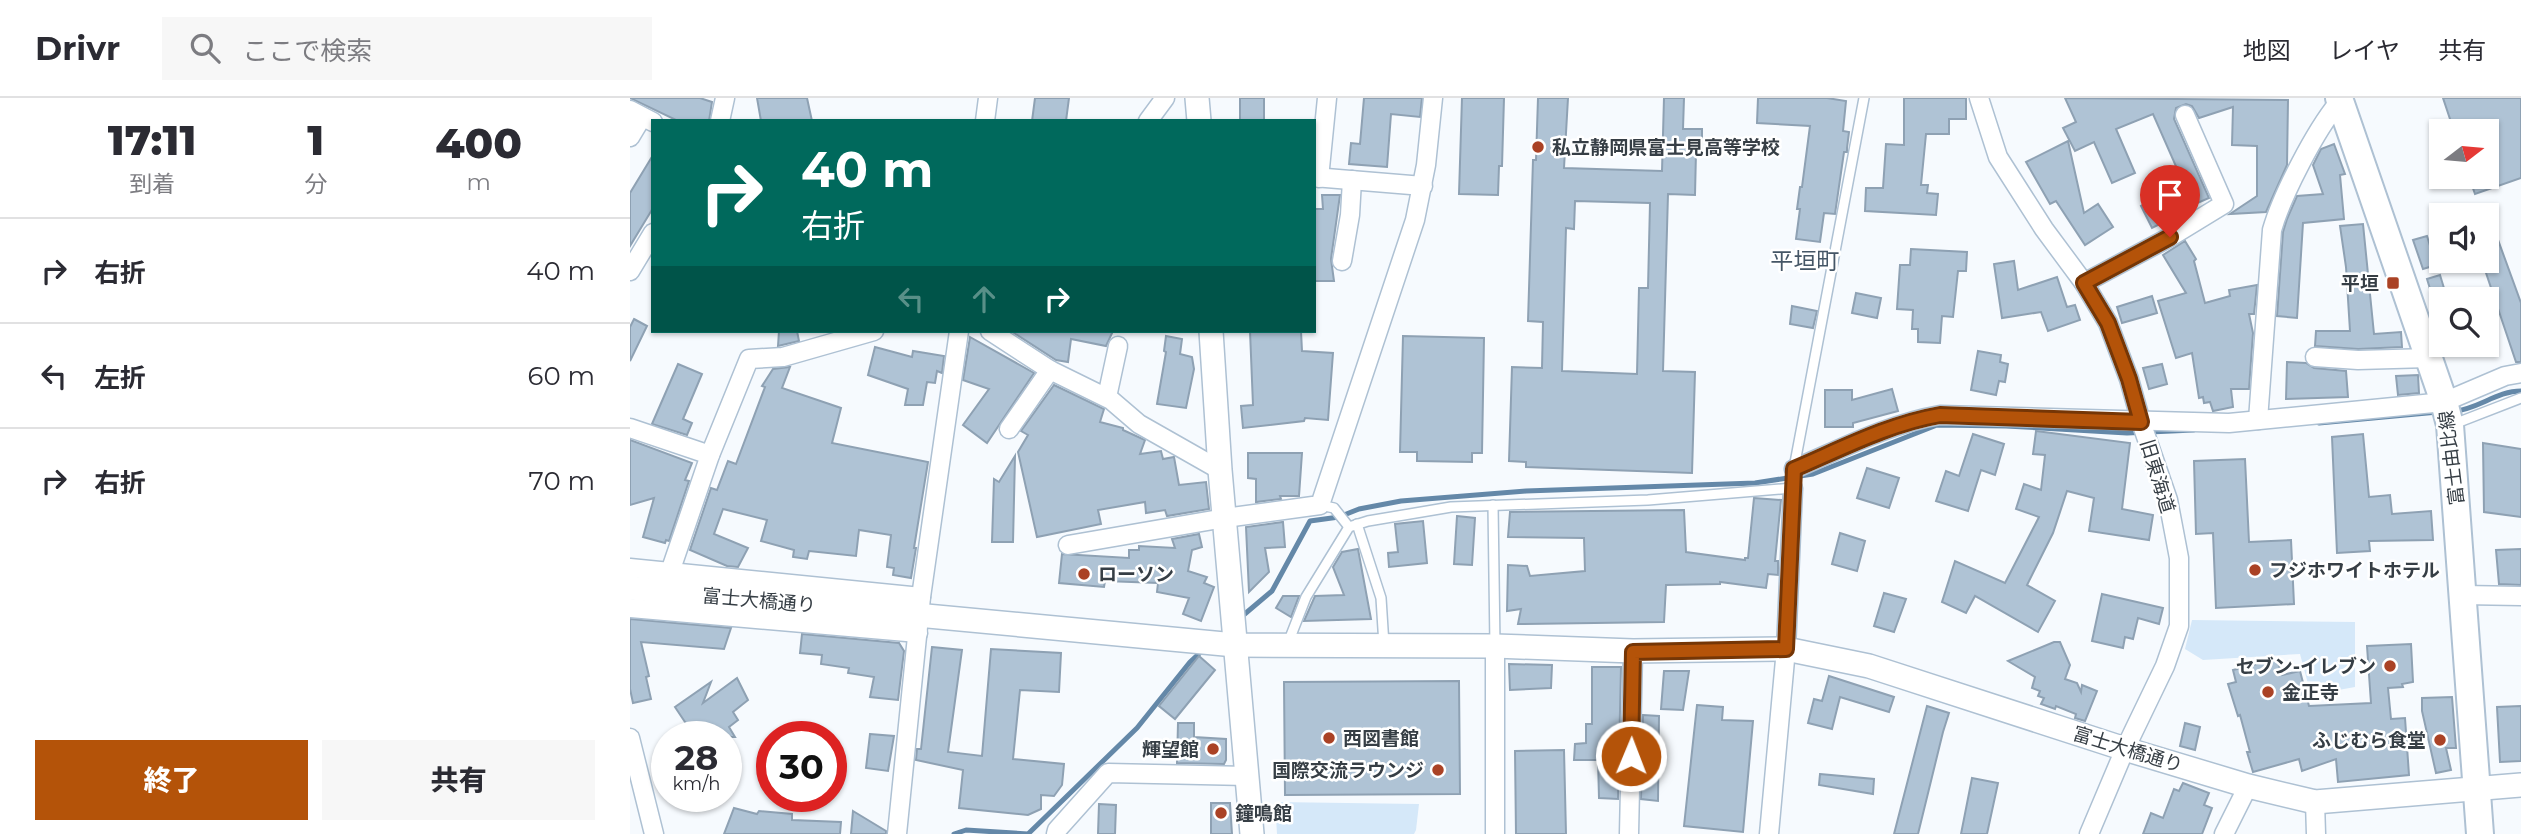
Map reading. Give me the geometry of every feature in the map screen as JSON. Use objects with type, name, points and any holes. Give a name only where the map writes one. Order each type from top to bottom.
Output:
[{"type":"main road","name":"富士由比線","points":[[2339,100],[2447,414],[2480,834]]},
{"type":"street","points":[[720,119],[725,98]]},
{"type":"street","points":[[985,119],[988,98]]},
{"type":"street","points":[[1149,119],[1165,98]]},
{"type":"street","points":[[1197,98],[1199,119]]},
{"type":"street","points":[[1327,98],[1317,178],[1423,186]]},
{"type":"street","points":[[1068,545],[1225,518],[1327,506],[1415,220],[1423,186],[1433,98]]},
{"type":"street","name":"旧東海道","points":[[1979,98],[1998,157],[2108,323],[2168,500],[2179,558],[2179,626],[2165,666],[2125,749],[2089,834]]},
{"type":"street","points":[[2258,420],[2272,230],[2284,198],[2328,115],[2339,100]]},
{"type":"street","points":[[2084,283],[2170,237],[2224,204],[2185,115]]},
{"type":"street","points":[[630,137],[642,116]]},
{"type":"street","points":[[1342,261],[1350,215],[1352,180]]},
{"type":"street","points":[[630,271],[651,236]]},
{"type":"street","points":[[670,572],[710,455],[750,359],[783,357],[814,339],[859,333]]},
{"type":"street","points":[[897,834],[920,615],[959,333]]},
{"type":"street","points":[[993,333],[1050,370],[1107,397],[1139,424],[1220,470]]},
{"type":"street","points":[[1211,333],[1234,645],[1252,834]]},
{"type":"street","points":[[1107,397],[1118,346]]},
{"type":"street","points":[[2315,357],[2358,360],[2429,358]]},
{"type":"street","points":[[1010,429],[1050,370]]},
{"type":"street","points":[[1794,469],[1914,419],[1940,415],[2229,423],[2447,414],[2505,376],[2521,373]]},
{"type":"street","points":[[630,428],[710,455]]},
{"type":"street","points":[[1769,834],[1786,649],[1793,488]]},
{"type":"street","points":[[630,568],[670,572],[920,615]]},
{"type":"street","name":"富士大橋通り","points":[[630,588],[1234,645],[1495,646],[1633,652],[1786,649],[1869,666],[2125,749],[2248,786],[2315,802],[2521,785]]},
{"type":"street","points":[[2463,595],[2521,596]]},
{"type":"street","points":[[630,608],[920,615]]},
{"type":"street","points":[[1495,646],[1495,834]]},
{"type":"street","points":[[1629,834],[1633,652]]},
{"type":"street","points":[[630,738],[654,834]]},
{"type":"street","points":[[1056,834],[1056,830],[1108,773],[1247,776]]},
{"type":"street","points":[[2224,834],[2248,786]]},
{"type":"street","points":[[2315,802],[2316,834]]},
{"type":"lane","points":[[1288,644],[1306,597],[1353,526],[1451,507],[1648,500],[1793,488],[1794,469],[1864,98]]},
{"type":"lane","points":[[2447,414],[2521,398]]},
{"type":"lane","points":[[1493,505],[1495,646]]},
{"type":"lane","points":[[1327,506],[1353,526],[1381,598],[1384,645]]},
{"type":"shaded area","points":[[2192,620],[2355,622],[2355,687],[2311,695],[2300,654],[2203,660],[2185,649]]},
{"type":"shaded area","points":[[1275,802],[1419,804],[1414,834],[1277,834]]},
{"type":"building","points":[[630,98],[700,98],[712,102],[709,119],[674,119]]},
{"type":"building","points":[[757,98],[807,98],[812,119],[761,119]]},
{"type":"building","points":[[1035,98],[1069,98],[1066,119],[1032,119]]},
{"type":"building","points":[[1240,98],[1264,98],[1264,119],[1240,119]]},
{"type":"building","points":[[1364,98],[1422,98],[1420,117],[1391,114],[1387,167],[1349,164],[1351,143],[1360,144]]},
{"type":"building","points":[[1462,98],[1504,98],[1502,166],[1499,166],[1498,195],[1459,194]]},
{"type":"building","points":[[1538,98],[1568,98],[1564,168],[1662,171],[1664,98],[1684,98],[1683,129],[1702,129],[1702,152],[1696,152],[1695,195],[1668,194],[1663,371],[1695,372],[1692,473],[1526,467],[1526,462],[1509,461],[1512,367],[1542,368],[1543,322],[1528,321],[1533,160],[1536,160]],"holes":[[[1575,201],[1650,203],[1648,288],[1639,288],[1637,374],[1562,371],[1566,228],[1574,229]]]},
{"type":"building","points":[[1758,98],[1827,98],[1846,101],[1843,131],[1849,132],[1847,152],[1844,152],[1835,214],[1824,213],[1820,242],[1796,239],[1800,209],[1797,209],[1810,126],[1757,123]]},
{"type":"building","points":[[1904,98],[1966,98],[1966,119],[1949,119],[1949,134],[1926,134],[1921,185],[1928,185],[1927,193],[1938,194],[1936,215],[1865,211],[1866,188],[1883,188],[1886,144],[1904,145]]},
{"type":"building","points":[[2065,98],[2288,100],[2287,165],[2266,212],[2230,214],[2257,196],[2257,146],[2232,145],[2233,107],[2199,118],[2192,106],[2186,104],[2176,108],[2174,119],[2209,198],[2193,205],[2153,114],[2116,129],[2135,173],[2112,183],[2094,142],[2075,151],[2063,128],[2076,122]]},
{"type":"building","points":[[2443,98],[2521,98],[2521,178],[2499,186],[2499,119],[2450,119]]},
{"type":"building","points":[[2068,141],[2084,213],[2098,204],[2113,227],[2085,245],[2056,201],[2050,204],[2026,162]]},
{"type":"building","points":[[2334,144],[2345,174],[2340,175],[2344,219],[2303,223],[2297,318],[2277,316],[2283,232],[2287,219],[2297,196],[2323,194],[2313,165],[2321,149]]},
{"type":"building","points":[[651,158],[651,211],[630,246],[630,193]]},
{"type":"building","points":[[2473,189],[2489,189],[2475,194]]},
{"type":"building","points":[[1322,195],[1340,195],[1331,259],[1334,281],[1316,281],[1316,209],[1323,209]]},
{"type":"building","points":[[2156,197],[2168,220],[2152,228],[2141,206]]},
{"type":"building","points":[[2363,224],[2374,334],[2401,332],[2402,347],[2358,349],[2315,346],[2316,331],[2350,331],[2340,226]]},
{"type":"building","points":[[2427,236],[2429,267],[2423,269],[2413,240]]},
{"type":"building","points":[[2185,241],[2196,259],[2194,261],[2205,303],[2230,296],[2229,290],[2257,285],[2254,314],[2249,314],[2253,333],[2249,389],[2231,389],[2233,407],[2213,411],[2210,402],[2204,403],[2203,397],[2199,398],[2192,353],[2176,358],[2158,301],[2186,293],[2163,255]]},
{"type":"building","points":[[2499,242],[2521,303],[2521,362],[2516,362],[2499,312],[2499,287],[2491,287],[2486,273],[2499,273]]},
{"type":"building","points":[[1911,249],[1967,252],[1966,271],[1958,271],[1953,317],[1942,316],[1940,343],[1918,342],[1918,329],[1912,329],[1913,310],[1897,309],[1900,265],[1910,265]]},
{"type":"building","points":[[2014,261],[2018,290],[2057,277],[2067,307],[2075,305],[2080,320],[2048,331],[2041,312],[2002,318],[1994,264]]},
{"type":"building","points":[[2440,275],[2444,287],[2429,287],[2427,279]]},
{"type":"building","points":[[1856,293],[1881,298],[1877,318],[1852,313]]},
{"type":"building","points":[[2152,296],[2157,313],[2122,323],[2117,307]]},
{"type":"building","points":[[1792,306],[1817,311],[1813,328],[1790,324]]},
{"type":"building","points":[[634,319],[647,326],[630,361],[630,327]]},
{"type":"building","points":[[779,333],[797,333],[799,341],[778,346]]},
{"type":"building","points":[[1014,333],[1112,333],[1106,346],[1071,339],[1068,362],[1056,360]]},
{"type":"building","points":[[1250,333],[1301,333],[1302,351],[1333,353],[1328,420],[1305,418],[1304,421],[1243,428],[1241,406],[1253,405]]},
{"type":"building","points":[[1166,336],[1182,339],[1180,354],[1192,357],[1194,369],[1186,408],[1157,404]]},
{"type":"building","points":[[1403,336],[1484,338],[1482,453],[1472,453],[1472,462],[1417,461],[1417,452],[1400,452]]},
{"type":"building","points":[[970,337],[1034,373],[987,443],[963,425],[989,389],[963,380]]},
{"type":"building","points":[[875,347],[912,357],[913,351],[944,356],[942,373],[937,371],[935,383],[927,382],[923,405],[905,405],[908,389],[868,375]]},
{"type":"building","points":[[1978,351],[2001,355],[2000,362],[2008,364],[2005,382],[1999,381],[1996,395],[1971,390]]},
{"type":"building","points":[[2287,362],[2346,371],[2348,397],[2286,399]]},
{"type":"building","points":[[678,364],[702,374],[683,419],[692,423],[687,435],[652,424]]},
{"type":"building","points":[[2162,364],[2167,384],[2149,389],[2143,368]]},
{"type":"building","points":[[790,367],[782,388],[841,408],[832,443],[928,462],[911,578],[893,575],[894,568],[887,567],[891,535],[859,530],[856,556],[809,551],[807,559],[793,557],[794,550],[761,541],[767,520],[723,509],[714,534],[748,548],[738,567],[727,566],[690,550],[711,488],[717,490],[728,461],[736,464],[765,387],[762,386],[773,369]]},
{"type":"building","points":[[2418,375],[2419,393],[2398,395],[2396,376]]},
{"type":"building","points":[[1054,385],[1104,409],[1100,422],[1123,428],[1145,440],[1140,454],[1161,451],[1163,459],[1174,457],[1179,485],[1206,482],[1209,509],[1167,516],[1165,510],[1146,513],[1145,502],[1098,510],[1101,524],[1037,537],[1018,452],[1028,435],[1021,431]]},
{"type":"building","points":[[1892,389],[1898,411],[1853,423],[1853,427],[1825,427],[1825,390],[1852,390],[1852,400]]},
{"type":"building","points":[[2036,431],[2130,443],[2122,509],[2153,515],[2149,540],[2089,531],[2094,498],[2067,491],[2053,533],[2027,585],[2055,601],[2038,632],[1975,596],[1966,613],[1942,602],[1955,561],[2005,583],[2039,517],[2016,509],[2024,484],[2041,490],[2045,455],[2033,454]]},
{"type":"building","points":[[1973,434],[2004,444],[1995,475],[1981,470],[1968,511],[1936,501],[1946,471],[1959,476]]},
{"type":"building","points":[[2363,434],[2369,497],[2390,495],[2392,514],[2431,511],[2433,540],[2369,541],[2370,551],[2337,553],[2332,437]]},
{"type":"building","points":[[630,440],[692,463],[685,480],[689,481],[669,541],[666,540],[665,543],[643,537],[654,498],[630,505]]},
{"type":"building","points":[[2483,443],[2521,449],[2521,517],[2484,512]]},
{"type":"building","points":[[1248,453],[1302,453],[1299,496],[1280,496],[1281,499],[1256,502],[1256,479],[1248,478]]},
{"type":"building","points":[[1015,456],[1013,542],[992,542],[994,479],[999,482]]},
{"type":"building","points":[[2245,459],[2249,542],[2291,540],[2294,604],[2216,608],[2213,533],[2196,534],[2194,461]]},
{"type":"building","points":[[1867,468],[1899,478],[1889,508],[1857,498]]},
{"type":"building","points":[[1754,498],[1781,500],[1775,561],[1778,561],[1778,575],[1768,574],[1766,588],[1720,582],[1666,585],[1664,622],[1518,624],[1521,609],[1507,611],[1508,565],[1527,566],[1530,576],[1585,571],[1584,538],[1508,537],[1510,512],[1684,510],[1686,552],[1745,560],[1748,558]]},
{"type":"building","points":[[1457,516],[1475,518],[1472,565],[1454,564]]},
{"type":"building","points":[[1423,521],[1427,563],[1389,567],[1388,553],[1398,552],[1395,524]]},
{"type":"building","points":[[1283,522],[1285,547],[1265,548],[1269,572],[1249,592],[1246,527]]},
{"type":"building","points":[[1840,533],[1865,541],[1857,571],[1832,564]]},
{"type":"building","points":[[1199,534],[1202,547],[1192,550],[1188,571],[1207,577],[1204,583],[1214,587],[1201,621],[1183,614],[1189,598],[1157,592],[1158,583],[1105,581],[1104,587],[1059,583],[1062,554],[1129,558],[1129,550],[1139,550],[1139,546],[1175,548],[1172,539]]},
{"type":"building","points":[[1358,549],[1371,619],[1304,621],[1315,596],[1344,595],[1333,567],[1342,552]]},
{"type":"building","points":[[2521,549],[2521,585],[2499,584],[2496,550]]},
{"type":"building","points":[[1884,593],[1906,599],[1894,632],[1874,626]]},
{"type":"building","points":[[2102,594],[2163,608],[2159,624],[2138,618],[2133,639],[2125,637],[2123,648],[2092,641]]},
{"type":"building","points":[[1283,596],[1299,596],[1291,617],[1276,608]]},
{"type":"building","points":[[630,619],[731,628],[724,649],[641,642],[651,699],[633,703],[630,689]]},
{"type":"building","points":[[802,634],[899,643],[904,651],[898,700],[870,697],[874,677],[848,673],[849,668],[821,664],[822,655],[800,653]]},
{"type":"building","points":[[2060,642],[2070,665],[2065,679],[2077,683],[2081,692],[2082,685],[2097,691],[2085,721],[2056,706],[2055,709],[2041,704],[2044,698],[2038,696],[2040,691],[2032,688],[2035,677],[2008,661]]},
{"type":"building","points":[[2411,644],[2413,682],[2402,684],[2403,687],[2388,688],[2391,719],[2405,718],[2409,775],[2338,782],[2336,759],[2302,771],[2299,759],[2253,772],[2240,715],[2238,716],[2228,684],[2236,682],[2233,670],[2277,659],[2282,675],[2300,671],[2309,706],[2371,703],[2367,646]]},
{"type":"building","points":[[932,647],[962,650],[948,752],[982,756],[991,649],[1061,653],[1059,692],[1020,690],[1013,759],[1064,764],[1062,785],[1054,796],[1041,795],[1041,809],[1028,815],[959,808],[963,770],[916,760],[917,749],[921,749]]},
{"type":"building","points":[[1199,656],[1215,670],[1175,719],[1159,706]]},
{"type":"building","points":[[1509,664],[1552,665],[1551,688],[1510,690]]},
{"type":"building","points":[[1592,667],[1621,667],[1618,799],[1599,798],[1598,760],[1574,760],[1575,744],[1586,743],[1586,724],[1592,724]]},
{"type":"building","points":[[1664,671],[1689,671],[1683,710],[1661,709]]},
{"type":"building","points":[[1829,676],[1894,697],[1889,712],[1840,697],[1832,729],[1808,723],[1814,699],[1822,701]]},
{"type":"building","points":[[737,678],[748,700],[733,712],[737,721],[684,721],[675,707],[711,682],[703,703]]},
{"type":"building","points":[[1459,681],[1460,794],[1285,795],[1284,682]]},
{"type":"building","points":[[2452,697],[2456,748],[2446,748],[2451,770],[2436,773],[2422,711],[2422,698]]},
{"type":"building","points":[[1697,705],[1723,707],[1722,720],[1753,721],[1743,832],[1684,826]]},
{"type":"building","points":[[1927,706],[1949,713],[1918,834],[1894,834]]},
{"type":"building","points":[[2521,706],[2521,761],[2500,762],[2497,707]]},
{"type":"building","points":[[1643,715],[1659,716],[1658,801],[1641,799]]},
{"type":"building","points":[[1178,723],[1194,723],[1194,737],[1226,739],[1224,764],[1177,763]]},
{"type":"building","points":[[2185,723],[2200,727],[2195,750],[2180,746]]},
{"type":"building","points":[[870,734],[894,736],[888,771],[866,768]]},
{"type":"building","points":[[1564,750],[1566,834],[1516,834],[1515,751]]},
{"type":"building","points":[[1820,774],[1874,779],[1873,794],[1819,785]]},
{"type":"building","points":[[1972,778],[1998,783],[1987,834],[1961,834]]},
{"type":"building","points":[[2183,783],[2209,793],[2204,805],[2212,808],[2202,834],[2143,834],[2151,813],[2163,818],[2174,789],[2179,791]]},
{"type":"building","name":"鐘鳴館","points":[[1211,803],[1230,803],[1232,834],[1211,834]]},
{"type":"building","points":[[1099,804],[1116,805],[1115,834],[1098,834]]},
{"type":"building","points":[[742,810],[757,814],[792,814],[792,820],[841,822],[840,834],[724,834],[732,812]]},
{"type":"building","points":[[853,811],[886,831],[886,834],[851,834]]},
{"type":"waterway","points":[[2455,411],[2521,391]]},
{"type":"waterway","points":[[2319,423],[2438,412]]},
{"type":"waterway","points":[[1240,618],[1272,591],[1310,521],[1339,517],[1359,509],[1401,501],[1526,491],[1755,483],[1813,474],[1937,425],[2127,433],[2194,430]]},
{"type":"waterway","points":[[954,834],[966,830],[1028,834],[1137,728],[1190,662],[1203,650]]},
{"type":"place","name":"私立静岡県富士見高等学校","points":[[1538,147]]},
{"type":"place","name":"平垣","points":[[2393,283]]},
{"type":"place","name":"フジホワイトホテル","points":[[2255,570]]},
{"type":"place","name":"ローソン","points":[[1084,574]]},
{"type":"place","name":"セブン-イレブン","points":[[2390,666]]},
{"type":"place","name":"金正寺","points":[[2268,692]]},
{"type":"place","name":"西図書館","points":[[1329,738]]},
{"type":"place","name":"ふじむら食堂","points":[[2440,740]]},
{"type":"place","name":"輝望館","points":[[1213,749]]},
{"type":"place","name":"国際交流ラウンジ","points":[[1438,770]]},
{"type":"place","name":"鐘鳴館","points":[[1221,813]]},
{"type":"district","name":"平垣町","points":[[1805,261]]},
{"type":"route","points":[[1631,756],[1633,652],[1786,649],[1794,469],[1914,419],[1940,415],[2141,422],[2129,379],[2108,323],[2084,283],[2170,237]]}]
